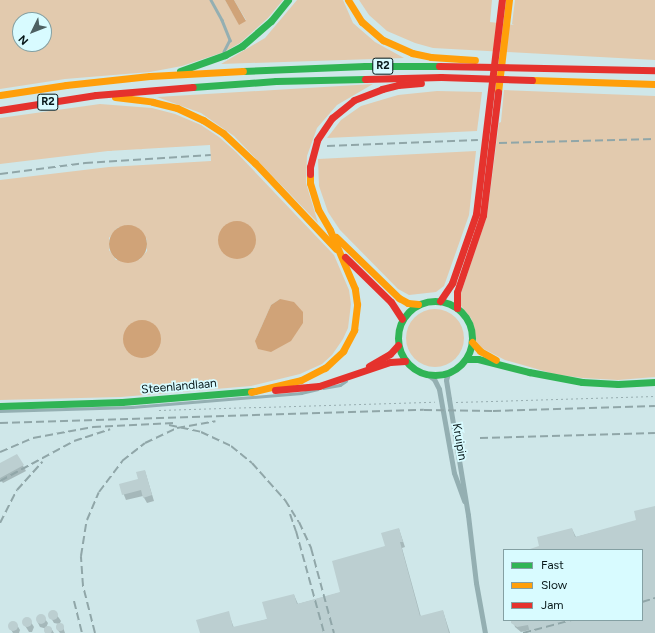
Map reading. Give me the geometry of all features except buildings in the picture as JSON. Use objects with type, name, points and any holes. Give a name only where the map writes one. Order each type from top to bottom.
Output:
[{"type":"main road","points":[[150,76],[183,70],[221,57],[242,46],[271,21],[288,0]]},
{"type":"main road","points":[[348,0],[362,22],[373,33],[383,40],[412,53],[451,59],[529,62],[616,69]]},
{"type":"main road","points":[[502,0],[503,24]]},
{"type":"main road","points":[[457,308],[457,292],[483,215],[491,122],[503,24],[509,0]]},
{"type":"main road","name":"R2","points":[[0,95],[66,85],[150,76],[270,69],[365,66],[655,70]]},
{"type":"main road","name":"R2","points":[[0,110],[96,95],[276,81],[441,77],[655,84]]},
{"type":"main road","points":[[252,392],[302,380],[315,375],[326,368],[343,352],[354,330],[357,304],[355,289],[330,230],[323,219],[310,183],[310,167],[317,140],[332,118],[341,109],[368,94],[398,85],[512,79]]},
{"type":"main road","points":[[96,95],[153,102],[177,108],[204,120],[223,133],[240,148],[340,253],[391,302],[402,319]]},
{"type":"main road","points":[[440,301],[452,283],[476,214],[491,122]]},
{"type":"main road","points":[[330,230],[399,298],[408,303],[418,304],[428,301],[440,301],[457,308],[463,313],[470,327],[472,342],[466,359],[461,365],[448,373],[428,375],[413,369],[405,361],[398,345],[399,327],[402,319],[418,304]]},
{"type":"main road","points":[[472,342],[480,351],[503,364]]},
{"type":"main road","name":"Steenlandlaan","points":[[357,374],[386,357],[398,345]]},
{"type":"main road","points":[[466,359],[478,359],[503,364],[535,374],[582,382],[618,384],[655,382]]},
{"type":"main road","name":"Steenlandlaan","points":[[0,406],[122,402],[319,386],[390,362],[405,361]]},
{"type":"street","name":"Kruipin","points":[[448,373],[446,380],[468,515],[476,583],[485,633]]},
{"type":"street","name":"Kruipin","points":[[428,375],[438,384],[454,473],[468,515]]},
{"type":"lane","points":[[211,0],[222,20],[230,40],[221,57]]},
{"type":"lane","points":[[0,411],[132,407],[301,393],[340,385],[357,374]]},
{"type":"path","points":[[449,401],[655,396]]},
{"type":"path","points":[[154,410],[435,402]]},
{"type":"shaded area","points":[[0,0],[225,0],[239,24],[246,20],[234,0],[283,0],[268,18],[240,43],[224,52],[182,66],[150,72],[65,79],[0,89]]},
{"type":"shaded area","points":[[225,0],[234,0],[246,21],[239,25]]},
{"type":"shaded area","points":[[297,0],[343,0],[353,23],[375,42],[404,58],[221,64],[265,38]]},
{"type":"shaded area","points":[[359,0],[492,0],[490,22],[514,25],[512,24],[515,0],[655,0],[655,60],[433,48],[415,43],[387,31],[369,15]]},
{"type":"shaded area","points":[[373,84],[337,105],[317,128],[307,156],[306,183],[318,223],[234,136],[201,113],[157,97]]},
{"type":"shaded area","points":[[504,90],[655,96],[655,377],[618,380],[582,378],[554,374],[505,360],[482,348],[476,341],[474,326],[471,318],[461,306],[461,293],[487,216],[499,123],[501,122]]},
{"type":"shaded area","points":[[437,91],[482,92],[477,131],[327,138],[341,120],[361,106],[398,95]]},
{"type":"shaded area","points":[[100,104],[152,108],[175,114],[201,125],[219,137],[236,152],[334,255],[349,290],[351,304],[348,328],[343,339],[332,355],[322,364],[300,374],[251,386],[121,397],[0,400],[0,180],[109,167],[211,161],[210,145],[108,151],[0,164],[0,118]],"holes":[[[128,225],[147,239],[147,251],[139,260],[116,260],[109,250],[109,238],[117,228]],[[280,299],[255,341],[271,305]]]},
{"type":"shaded area","points":[[476,151],[469,215],[444,286],[436,292],[409,295],[398,289],[340,230],[328,212],[319,186],[318,159]]},
{"type":"shaded area","points":[[233,221],[241,221],[251,226],[255,233],[255,247],[251,254],[241,259],[233,259],[223,254],[221,251],[218,244],[218,236],[223,226],[226,224]]},
{"type":"shaded area","points":[[124,225],[132,225],[142,230],[146,237],[146,251],[142,258],[132,263],[124,263],[114,258],[112,255],[109,248],[109,240],[114,230],[117,228]]},
{"type":"shaded area","points":[[280,299],[294,302],[303,312],[303,323],[291,341],[271,352],[258,349],[255,341],[271,305]]},
{"type":"shaded area","points":[[435,309],[451,314],[459,322],[464,338],[459,354],[451,362],[435,367],[419,362],[411,354],[406,338],[411,322],[419,314]]},
{"type":"shaded area","points":[[138,320],[146,320],[156,325],[160,332],[160,346],[156,353],[146,358],[138,358],[128,353],[126,350],[123,343],[123,335],[128,325],[131,323]]},
{"type":"railway","points":[[499,143],[655,139]]},
{"type":"railway","points":[[327,146],[478,140]]},
{"type":"railway","points":[[0,174],[85,163],[211,155]]},
{"type":"railway","points":[[0,423],[424,410],[493,411],[655,406]]},
{"type":"railway","points":[[95,633],[83,586],[81,556],[87,520],[99,492],[122,461],[145,443],[177,428],[215,421]]},
{"type":"railway","points":[[0,452],[33,438],[93,427],[174,423]]},
{"type":"railway","points":[[169,425],[201,432],[231,446],[252,463],[285,500],[299,522],[311,548],[334,633]]},
{"type":"railway","points":[[0,481],[74,441],[110,429]]},
{"type":"railway","points":[[480,438],[655,433]]},
{"type":"railway","points":[[0,523],[17,490],[42,462]]},
{"type":"railway","points":[[290,514],[324,633]]},
{"type":"railway","points":[[643,602],[655,598]]},
{"type":"railway","points":[[74,601],[82,633]]},
{"type":"railway","points":[[523,633],[568,621]]},
{"type":"traffic: fast","points":[[180,71],[225,55],[242,46],[271,21],[288,0]]},
{"type":"traffic: fast","points":[[243,71],[365,66],[439,66]]},
{"type":"traffic: fast","points":[[193,87],[276,81],[365,79]]},
{"type":"traffic: fast","points":[[428,301],[442,301],[449,303],[462,311],[470,324],[472,338],[470,352],[462,365],[449,373],[442,375],[428,375],[421,373],[408,365],[400,352],[398,345],[398,331],[400,324],[408,311],[421,303],[428,301]]},
{"type":"traffic: fast","points":[[466,359],[478,359],[529,372],[582,382],[618,384],[655,382]]},
{"type":"traffic: fast","points":[[0,406],[122,402],[255,391]]},
{"type":"traffic: slow","points":[[348,0],[362,22],[383,40],[412,53],[431,57],[475,60]]},
{"type":"traffic: slow","points":[[498,92],[509,0]]},
{"type":"traffic: slow","points":[[0,95],[66,85],[150,76],[243,71]]},
{"type":"traffic: slow","points":[[532,80],[655,84]]},
{"type":"traffic: slow","points":[[115,97],[153,102],[177,108],[203,120],[223,133],[255,163],[336,249]]},
{"type":"traffic: slow","points":[[251,392],[301,380],[325,368],[343,351],[354,330],[357,304],[355,289],[330,230],[318,209],[310,183],[310,174]]},
{"type":"traffic: slow","points":[[336,237],[399,298],[408,303],[418,304]]},
{"type":"traffic: slow","points":[[472,342],[480,351],[496,360]]},
{"type":"traffic: jam","points":[[440,301],[452,283],[476,214],[502,0]]},
{"type":"traffic: jam","points":[[439,66],[655,70]]},
{"type":"traffic: jam","points":[[365,79],[441,77],[532,80]]},
{"type":"traffic: jam","points":[[310,174],[310,167],[317,140],[332,118],[354,100],[382,89],[398,85],[421,83]]},
{"type":"traffic: jam","points":[[0,110],[96,95],[193,87]]},
{"type":"traffic: jam","points":[[457,308],[457,292],[483,215],[498,92]]},
{"type":"traffic: jam","points":[[345,257],[391,302],[402,319]]},
{"type":"traffic: jam","points":[[369,366],[390,354],[398,345]]},
{"type":"traffic: jam","points":[[275,390],[319,386],[390,362],[405,361]]}]
